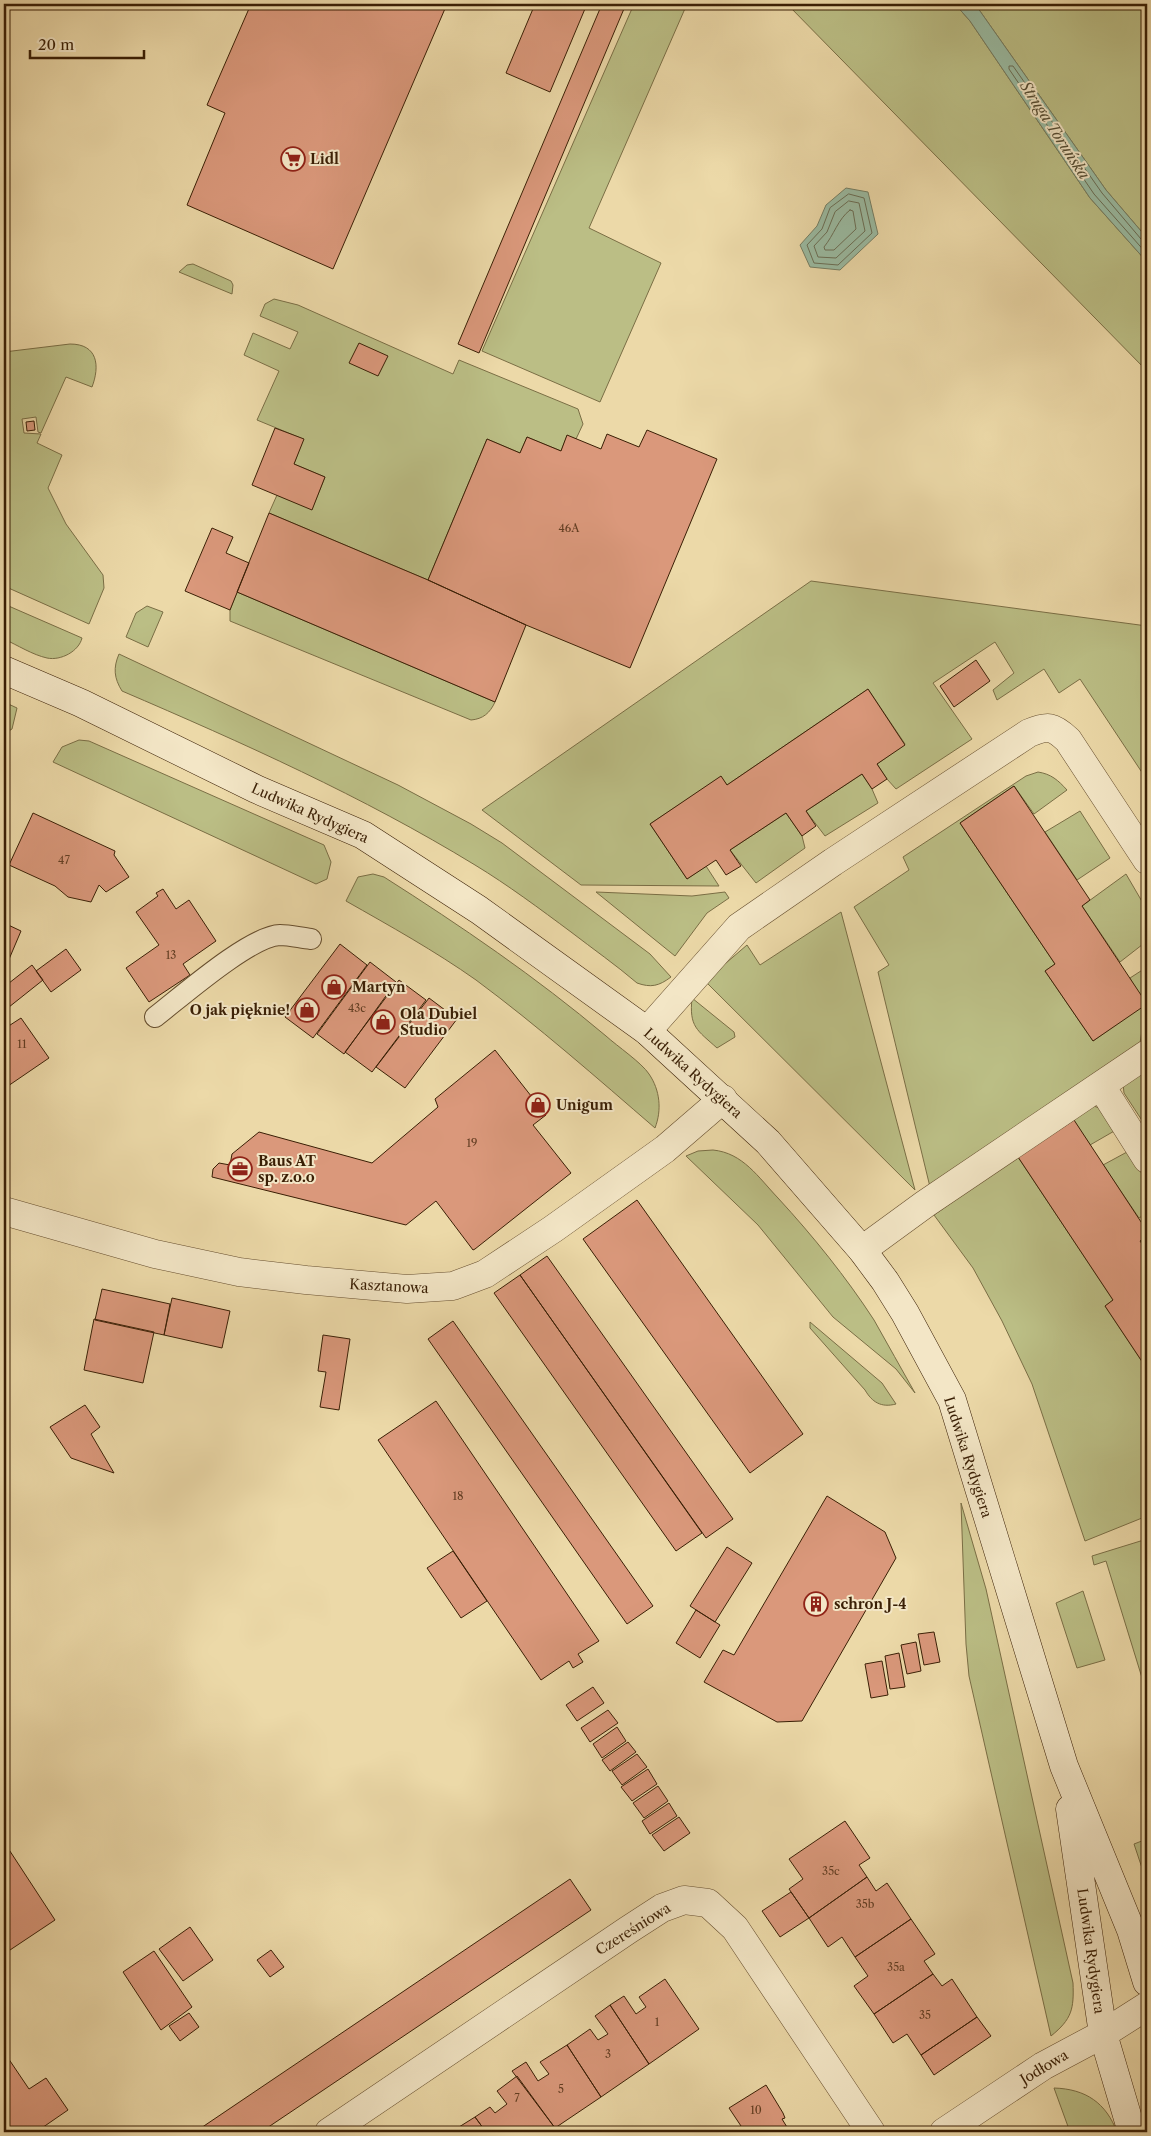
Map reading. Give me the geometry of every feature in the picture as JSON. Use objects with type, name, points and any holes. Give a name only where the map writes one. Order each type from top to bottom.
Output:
[{"type":"street","name":"Ludwika Rydygiera","points":[[4,670],[81,704],[256,789],[363,835],[486,915],[647,1031],[768,1142],[862,1250],[885,1280],[952,1400],[1064,1766],[1131,1930],[1147,1982]]},
{"type":"street","points":[[647,1031],[740,927],[833,862],[1029,732],[1044,727],[1057,730],[1068,740],[1147,860]]},
{"type":"street","points":[[862,1250],[926,1204],[1147,1054]]},
{"type":"street","points":[[1101,1086],[1147,1159]]},
{"type":"street","name":"Kasztanowa","points":[[4,1211],[155,1254],[239,1272],[407,1290],[453,1286],[485,1274],[554,1229],[665,1149],[722,1099]]},
{"type":"street","name":"Ludwika Rydygiera","points":[[1064,1766],[1102,2034],[1132,2132]]},
{"type":"street","name":"Czereśniowa","points":[[329,2132],[628,1930],[662,1908],[684,1900],[708,1903],[735,1928],[871,2132]]},
{"type":"street","name":"Jodłowa","points":[[944,2132],[1044,2066],[1102,2034],[1147,2006]]},
{"type":"lane","points":[[155,1017],[237,955],[263,940],[280,935],[311,939]]},
{"type":"shaded area","points":[[634,4],[687,4],[589,228],[661,263],[600,402],[482,351]]},
{"type":"shaded area","points":[[787,4],[955,4],[970,21],[1090,198],[1147,262],[1147,371]]},
{"type":"shaded area","points":[[975,4],[1147,4],[1147,238],[1106,190]]},
{"type":"shaded area","points":[[193,264],[231,281],[233,285],[232,294],[179,272],[187,265]]},
{"type":"shaded area","points":[[274,299],[298,305],[453,374],[459,360],[578,409],[583,424],[576,439],[567,436],[561,451],[527,437],[520,453],[487,439],[428,580],[269,513],[277,495],[312,509],[325,477],[294,464],[303,439],[257,420],[279,371],[244,355],[253,333],[290,349],[298,332],[260,316],[265,304]]},
{"type":"shaded area","points":[[70,344],[86,348],[95,358],[96,371],[92,387],[66,377],[41,433],[38,432],[36,417],[22,419],[24,433],[41,434],[37,443],[62,455],[48,488],[66,524],[103,575],[104,588],[89,624],[4,586],[4,352]]},
{"type":"shaded area","points":[[811,581],[1147,626],[1147,780],[1080,679],[1059,693],[1044,669],[997,700],[993,690],[1014,673],[995,642],[933,683],[972,739],[896,789],[877,764],[905,744],[868,689],[727,785],[721,777],[650,824],[687,879],[706,866],[719,886],[581,885],[482,810]]},
{"type":"shaded area","points":[[237,592],[495,702],[486,715],[471,720],[230,621],[230,610]]},
{"type":"shaded area","points":[[4,604],[82,638],[80,643],[69,654],[52,659],[36,655],[4,639]]},
{"type":"shaded area","points":[[147,606],[163,612],[148,647],[126,637],[136,613]]},
{"type":"shaded area","points":[[119,654],[398,785],[471,824],[502,843],[650,954],[671,977],[655,985],[637,983],[613,963],[512,889],[432,840],[346,793],[212,730],[122,691],[115,673]]},
{"type":"shaded area","points":[[4,702],[17,708],[12,729],[4,734]]},
{"type":"shaded area","points":[[79,740],[89,741],[324,845],[331,862],[327,879],[316,884],[53,762],[62,747]]},
{"type":"shaded area","points":[[1038,772],[1054,778],[1067,790],[1034,814],[1014,786],[960,823],[1055,964],[1045,971],[1093,1041],[1143,1005],[1130,978],[1147,967],[1147,1001],[1140,1043],[930,1187],[878,972],[889,965],[854,907],[909,870],[903,857],[1026,776]]},
{"type":"shaded area","points":[[862,774],[872,789],[878,803],[825,836],[806,811]]},
{"type":"shaded area","points":[[1080,811],[1110,858],[1077,880],[1045,832]]},
{"type":"shaded area","points":[[786,813],[802,836],[805,848],[756,883],[730,850]]},
{"type":"shaded area","points":[[373,874],[384,877],[498,953],[580,1014],[641,1065],[653,1080],[658,1093],[659,1114],[655,1128],[545,1034],[476,980],[396,929],[346,901],[358,877]]},
{"type":"shaded area","points":[[1126,874],[1147,910],[1147,941],[1120,962],[1082,906]]},
{"type":"shaded area","points":[[596,892],[692,896],[725,892],[729,898],[707,913],[675,956]]},
{"type":"shaded area","points":[[841,912],[915,1190],[705,981],[747,945],[760,965]]},
{"type":"shaded area","points":[[692,998],[734,1032],[735,1037],[717,1048],[704,1037],[693,1022]]},
{"type":"shaded area","points":[[1147,1063],[1147,1128],[1124,1093],[1123,1084]]},
{"type":"shaded area","points":[[1091,1105],[1102,1109],[1116,1130],[1090,1145],[1073,1120],[1018,1157],[1113,1300],[1105,1306],[1147,1369],[1147,1380],[1145,1382],[1147,1386],[1147,1516],[1085,1541],[1032,1384],[1002,1321],[973,1268],[934,1215]]},
{"type":"shaded area","points":[[713,1150],[733,1156],[757,1174],[816,1242],[841,1273],[874,1320],[915,1393],[896,1369],[833,1317],[758,1225],[686,1156],[698,1151]]},
{"type":"shaded area","points":[[1127,1152],[1147,1181],[1147,1213],[1139,1218],[1103,1165]]},
{"type":"shaded area","points":[[810,1322],[882,1383],[896,1404],[886,1405],[874,1401],[810,1328]]},
{"type":"shaded area","points":[[961,1503],[986,1589],[1073,1983],[1073,2000],[1070,2013],[1063,2024],[1051,2036],[969,1676],[966,1644]]},
{"type":"shaded area","points":[[1147,1539],[1147,1694],[1106,1561],[1094,1565],[1092,1556]]},
{"type":"shaded area","points":[[1083,1591],[1105,1660],[1077,1668],[1056,1603]]},
{"type":"shaded area","points":[[1147,1839],[1147,1883],[1134,1844]]},
{"type":"shaded area","points":[[1054,2088],[1076,2091],[1093,2100],[1107,2113],[1117,2132],[1070,2132]]},
{"type":"water","name":"Struga Toruńska","points":[[955,4],[975,4],[1106,190],[1147,238],[1147,262],[1090,198],[970,21]]},
{"type":"water","points":[[846,188],[868,192],[878,234],[840,270],[810,267],[800,245],[817,226],[826,205]]},
{"type":"building","name":"Lidl","points":[[251,4],[447,4],[333,269],[187,205],[225,113],[207,105]]},
{"type":"building","points":[[535,4],[587,4],[550,92],[506,73]]},
{"type":"building","points":[[602,4],[626,4],[479,353],[458,344]]},
{"type":"building","points":[[359,343],[388,356],[378,376],[349,363]]},
{"type":"building","points":[[34,421],[35,430],[27,431],[26,422]]},
{"type":"building","points":[[275,428],[304,439],[294,464],[325,477],[312,510],[252,485]]},
{"type":"building","points":[[647,430],[717,459],[630,668],[526,625],[428,580],[487,439],[520,453],[527,437],[561,451],[567,435],[601,449],[607,434],[639,447]]},
{"type":"building","points":[[269,513],[428,580],[526,625],[495,702],[237,592]]},
{"type":"building","points":[[212,528],[233,537],[226,553],[249,563],[230,610],[185,591]]},
{"type":"building","points":[[976,660],[990,681],[954,707],[940,686]]},
{"type":"building","points":[[868,689],[905,745],[877,764],[887,779],[872,789],[862,774],[806,811],[816,826],[802,836],[786,813],[730,850],[741,866],[726,875],[716,860],[687,879],[650,824],[721,776],[727,785]]},
{"type":"building","points":[[1014,786],[1090,900],[1082,906],[1147,1004],[1093,1041],[1045,971],[1055,964],[960,823]]},
{"type":"building","points":[[33,813],[115,851],[114,855],[129,877],[106,892],[99,885],[91,902],[68,897],[55,886],[9,865]]},
{"type":"building","points":[[163,889],[176,909],[189,900],[216,941],[183,964],[190,975],[149,1002],[126,968],[159,945],[136,912],[158,896],[156,893]]},
{"type":"building","points":[[4,923],[21,931],[7,964],[4,963]]},
{"type":"building","points":[[340,944],[367,965],[313,1038],[285,1017]]},
{"type":"building","points":[[66,949],[81,970],[51,992],[36,971]]},
{"type":"building","points":[[370,962],[396,982],[344,1054],[317,1034]]},
{"type":"building","points":[[32,965],[43,980],[4,1011],[4,987]]},
{"type":"building","points":[[399,980],[426,1000],[372,1072],[345,1052]]},
{"type":"building","points":[[429,998],[457,1019],[405,1088],[376,1067]]},
{"type":"building","points":[[21,1018],[49,1058],[8,1086],[4,1080],[4,1029]]},
{"type":"building","points":[[495,1050],[546,1115],[533,1125],[571,1173],[473,1250],[436,1201],[406,1225],[212,1177],[213,1169],[219,1163],[230,1165],[232,1154],[259,1132],[372,1163],[438,1107],[435,1099]]},
{"type":"building","points":[[1074,1120],[1147,1231],[1147,1236],[1140,1241],[1147,1251],[1147,1369],[1105,1306],[1113,1300],[1018,1157]]},
{"type":"building","points":[[637,1200],[803,1434],[750,1473],[583,1239]]},
{"type":"building","points":[[547,1256],[733,1519],[706,1538],[520,1275]]},
{"type":"building","points":[[520,1275],[702,1533],[676,1551],[494,1293]]},
{"type":"building","points":[[102,1289],[170,1304],[164,1335],[95,1320]]},
{"type":"building","points":[[172,1298],[230,1311],[222,1348],[164,1335]]},
{"type":"building","points":[[94,1319],[154,1332],[143,1383],[84,1370]]},
{"type":"building","points":[[453,1321],[653,1606],[627,1624],[428,1339]]},
{"type":"building","points":[[323,1335],[350,1339],[339,1410],[320,1407],[326,1372],[318,1371]]},
{"type":"building","points":[[436,1401],[599,1641],[578,1654],[583,1662],[573,1668],[569,1661],[541,1680],[378,1440]]},
{"type":"building","points":[[85,1405],[100,1427],[91,1434],[114,1473],[71,1458],[50,1427]]},
{"type":"building","name":"schron J-4","points":[[827,1496],[885,1532],[896,1558],[802,1721],[777,1722],[704,1682],[723,1650],[734,1655]]},
{"type":"building","points":[[727,1547],[752,1563],[715,1622],[690,1606]]},
{"type":"building","points":[[453,1551],[487,1601],[461,1618],[427,1568]]},
{"type":"building","points":[[696,1610],[720,1625],[700,1658],[676,1643]]},
{"type":"building","points":[[934,1632],[940,1662],[924,1665],[918,1634]]},
{"type":"building","points":[[916,1642],[921,1671],[907,1674],[901,1645]]},
{"type":"building","points":[[899,1653],[905,1687],[890,1689],[885,1656]]},
{"type":"building","points":[[882,1661],[888,1695],[871,1698],[865,1664]]},
{"type":"building","points":[[593,1687],[604,1703],[577,1721],[566,1705]]},
{"type":"building","points":[[608,1710],[618,1723],[590,1742],[581,1728]]},
{"type":"building","points":[[617,1727],[626,1741],[602,1758],[593,1744]]},
{"type":"building","points":[[628,1742],[636,1752],[610,1771],[602,1760]]},
{"type":"building","points":[[637,1754],[647,1767],[622,1785],[612,1771]]},
{"type":"building","points":[[648,1769],[657,1784],[632,1801],[621,1787]]},
{"type":"building","points":[[658,1786],[668,1801],[644,1818],[633,1803]]},
{"type":"building","points":[[669,1803],[677,1816],[650,1834],[642,1821]]},
{"type":"building","points":[[679,1817],[690,1833],[664,1851],[652,1835]]},
{"type":"building","points":[[845,1821],[870,1858],[859,1865],[867,1877],[809,1918],[789,1889],[803,1879],[789,1859]]},
{"type":"building","points":[[4,1842],[55,1920],[4,1954]]},
{"type":"building","points":[[867,1877],[876,1891],[887,1883],[911,1919],[855,1957],[842,1937],[828,1947],[809,1918]]},
{"type":"building","points":[[570,1879],[591,1910],[261,2132],[195,2132]]},
{"type":"building","points":[[791,1892],[809,1918],[780,1937],[762,1911]]},
{"type":"building","points":[[911,1919],[935,1954],[924,1961],[933,1974],[874,2014],[854,1986],[868,1976],[855,1957]]},
{"type":"building","points":[[190,1927],[213,1960],[183,1981],[159,1949]]},
{"type":"building","points":[[271,1950],[284,1967],[270,1977],[257,1960]]},
{"type":"building","points":[[154,1951],[192,2007],[161,2030],[123,1972]]},
{"type":"building","points":[[933,1974],[942,1986],[952,1979],[977,2017],[921,2055],[907,2034],[893,2043],[874,2014]]},
{"type":"building","points":[[665,1979],[699,2029],[649,2064],[610,2005],[624,1996],[636,2014],[646,2007],[639,1997]]},
{"type":"building","points":[[610,2005],[649,2064],[601,2097],[567,2045],[590,2029],[598,2040],[608,2034],[595,2016]]},
{"type":"building","points":[[189,2013],[199,2027],[180,2041],[169,2026]]},
{"type":"building","points":[[977,2017],[991,2036],[934,2075],[921,2055]]},
{"type":"building","points":[[567,2045],[601,2097],[555,2128],[512,2071],[526,2062],[538,2081],[549,2074],[540,2062]]},
{"type":"building","points":[[4,2052],[29,2089],[46,2078],[68,2110],[36,2132],[4,2132]]},
{"type":"building","points":[[517,2076],[555,2128],[549,2132],[486,2132],[475,2117],[490,2107],[495,2113],[507,2104],[497,2091]]},
{"type":"building","points":[[766,2085],[783,2113],[785,2118],[782,2119],[790,2132],[745,2132],[729,2108]]},
{"type":"building","points":[[475,2117],[486,2132],[462,2132],[459,2127]]},
{"type":"place","name":"Lidl","points":[[293,159]]},
{"type":"place","name":"Martyn","points":[[334,987]]},
{"type":"place","name":"O jak pięknie!","points":[[307,1010]]},
{"type":"place","name":"Ola Dubiel Studio","points":[[383,1022]]},
{"type":"place","name":"Unigum","points":[[538,1105]]},
{"type":"place","name":"Baus AT sp. z.o.o","points":[[240,1169]]},
{"type":"place","name":"schron J-4","points":[[816,1604]]}]
